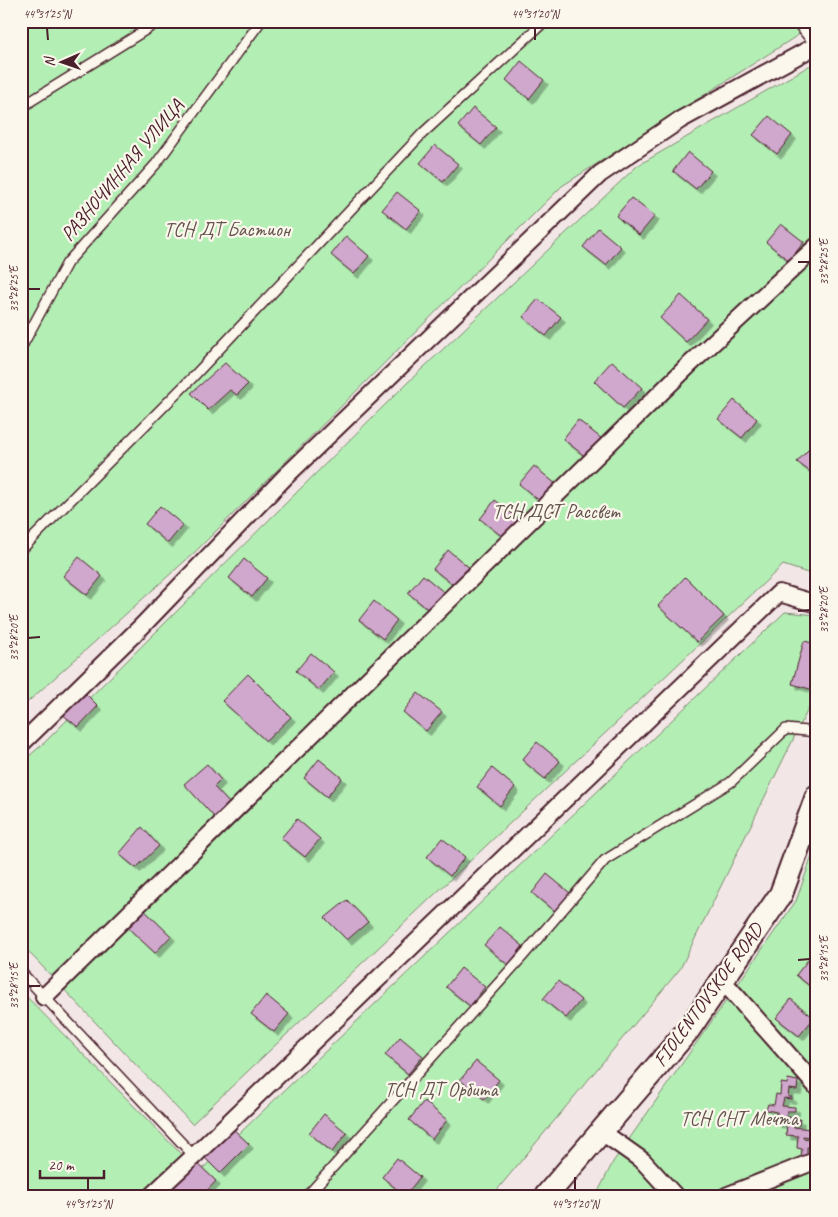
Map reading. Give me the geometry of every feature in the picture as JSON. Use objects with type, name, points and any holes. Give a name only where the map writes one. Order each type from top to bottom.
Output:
[{"type":"main road","name":"FIOLENTOVSKOE ROAD","points":[[546,1196],[688,1029],[781,894],[817,796]]},
{"type":"street","points":[[21,744],[142,626],[285,477],[600,174],[680,120],[816,45]]},
{"type":"street","points":[[44,997],[688,366],[817,246]]},
{"type":"street","points":[[151,1196],[779,593],[817,604]]},
{"type":"street","points":[[722,980],[817,1087]]},
{"type":"street","points":[[602,1132],[643,1161],[675,1196]]},
{"type":"street","points":[[726,1196],[817,1160]]},
{"type":"lane","points":[[21,109],[160,21]]},
{"type":"lane","name":"РАЗНОЧИННАЯ УЛИЦА","points":[[21,348],[67,262],[156,164],[261,21]]},
{"type":"lane","points":[[21,550],[193,377],[423,133],[544,21]]},
{"type":"lane","points":[[796,21],[816,45]]},
{"type":"lane","points":[[307,1196],[522,957],[605,860],[731,782],[786,728],[817,732]]},
{"type":"lane","points":[[21,972],[194,1156]]},
{"type":"green space","name":"ТСН ДТ Бастион","points":[[21,21],[817,21],[817,23],[562,186],[195,552],[21,708]]},
{"type":"green space","name":"ТСН ДСТ Рассвет","points":[[817,64],[817,576],[783,565],[192,1124],[21,944],[21,763],[44,743],[405,385],[637,166],[809,66]]},
{"type":"green space","name":"ТСН ДТ Орбита","points":[[785,612],[817,615],[817,691],[680,969],[492,1196],[174,1196]]},
{"type":"green space","name":"ТСН СНТ Мечта","points":[[817,842],[817,1196],[596,1196],[613,1162],[796,901]]},
{"type":"green space","points":[[21,991],[182,1155],[137,1196],[21,1196]]},
{"type":"building","points":[[521,61],[544,80],[529,99],[506,80]]},
{"type":"building","points":[[473,108],[496,127],[481,145],[458,126]]},
{"type":"building","points":[[769,116],[792,135],[777,154],[753,135]]},
{"type":"building","points":[[435,145],[458,164],[443,182],[420,163]]},
{"type":"building","points":[[688,152],[711,171],[696,189],[673,171]]},
{"type":"building","points":[[397,192],[421,211],[406,229],[382,210]]},
{"type":"building","points":[[631,198],[655,216],[639,235],[616,216]]},
{"type":"building","points":[[781,224],[804,242],[789,261],[766,242]]},
{"type":"building","points":[[598,228],[621,247],[606,265],[583,247]]},
{"type":"building","points":[[346,236],[369,256],[354,274],[331,255]]},
{"type":"building","points":[[681,295],[707,319],[686,342],[660,318]]},
{"type":"building","points":[[538,299],[561,317],[546,336],[523,317]]},
{"type":"building","points":[[612,361],[642,388],[623,408],[594,381]]},
{"type":"building","points":[[225,363],[248,384],[237,395],[230,390],[208,410],[191,393]]},
{"type":"building","points":[[734,400],[757,419],[742,438],[718,419]]},
{"type":"building","points":[[578,420],[602,439],[587,458],[563,439]]},
{"type":"building","points":[[817,440],[817,477],[797,462]]},
{"type":"building","points":[[534,466],[557,485],[542,503],[519,484]]},
{"type":"building","points":[[495,500],[519,519],[504,538],[480,519]]},
{"type":"building","points":[[160,506],[183,525],[168,543],[145,524]]},
{"type":"building","points":[[448,550],[471,569],[457,588],[433,569]]},
{"type":"building","points":[[79,557],[102,576],[87,595],[63,576]]},
{"type":"building","points":[[244,559],[267,578],[252,597],[229,578]]},
{"type":"building","points":[[423,575],[446,594],[431,612],[408,593]]},
{"type":"building","points":[[685,577],[724,616],[697,642],[658,606]]},
{"type":"building","points":[[374,601],[397,620],[383,639],[359,620]]},
{"type":"building","points":[[804,641],[817,644],[817,691],[792,684]]},
{"type":"building","points":[[311,653],[334,672],[319,690],[296,671]]},
{"type":"building","points":[[248,674],[291,717],[266,741],[222,701]]},
{"type":"building","points":[[84,692],[98,706],[78,727],[62,714]]},
{"type":"building","points":[[418,693],[442,712],[426,731],[403,712]]},
{"type":"building","points":[[537,742],[560,761],[545,779],[522,760]]},
{"type":"building","points":[[319,759],[342,778],[327,797],[304,778]]},
{"type":"building","points":[[207,764],[221,780],[214,787],[231,805],[216,819],[184,784]]},
{"type":"building","points":[[492,768],[515,787],[500,806],[477,787]]},
{"type":"building","points":[[297,819],[320,839],[305,857],[281,838]]},
{"type":"building","points":[[142,827],[159,846],[136,868],[119,854]]},
{"type":"building","points":[[442,838],[465,857],[450,876],[427,857]]},
{"type":"building","points":[[547,874],[570,893],[555,912],[532,893]]},
{"type":"building","points":[[347,900],[368,922],[347,940],[325,918]]},
{"type":"building","points":[[143,909],[171,936],[155,953],[127,927]]},
{"type":"building","points":[[500,927],[523,946],[508,965],[484,945]]},
{"type":"building","points":[[811,956],[817,961],[817,992],[796,975]]},
{"type":"building","points":[[461,968],[485,987],[470,1006],[446,987]]},
{"type":"building","points":[[558,981],[581,1000],[566,1018],[543,999]]},
{"type":"building","points":[[266,995],[289,1014],[274,1032],[251,1014]]},
{"type":"building","points":[[791,999],[814,1018],[799,1036],[776,1018]]},
{"type":"building","points":[[400,1037],[423,1056],[408,1074],[385,1055]]},
{"type":"building","points":[[476,1061],[499,1080],[484,1099],[460,1080]]},
{"type":"building","points":[[788,1079],[798,1081],[797,1090],[789,1089],[788,1097],[792,1097],[791,1099],[784,1098],[782,1106],[795,1107],[795,1111],[787,1111],[786,1117],[800,1119],[799,1125],[793,1125],[793,1127],[811,1129],[810,1137],[803,1136],[803,1138],[816,1140],[815,1148],[807,1147],[807,1152],[810,1152],[810,1158],[801,1157],[802,1149],[797,1148],[798,1136],[786,1135],[787,1125],[776,1123],[777,1112],[766,1110],[768,1104],[774,1105],[776,1094],[780,1095],[781,1083],[787,1084]]},
{"type":"building","points":[[424,1101],[447,1120],[432,1139],[409,1120]]},
{"type":"building","points":[[324,1114],[347,1133],[332,1152],[309,1133]]},
{"type":"building","points":[[230,1126],[249,1144],[220,1173],[202,1155]]},
{"type":"building","points":[[397,1158],[420,1177],[405,1196],[382,1177]]},
{"type":"building","points":[[194,1160],[216,1181],[202,1196],[176,1196],[168,1188]]}]
